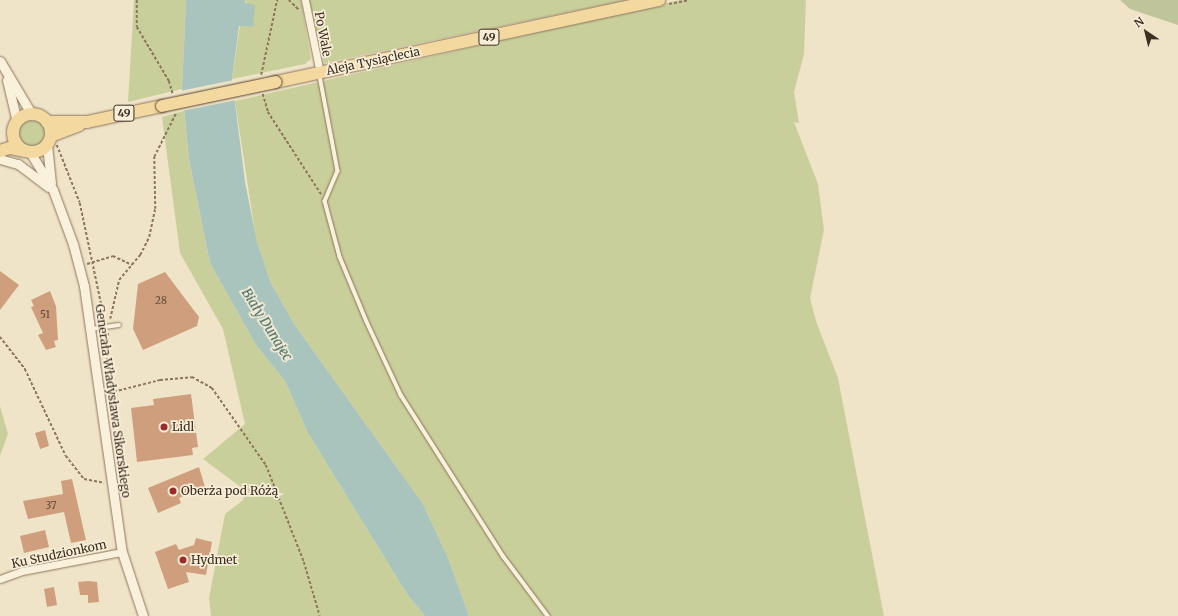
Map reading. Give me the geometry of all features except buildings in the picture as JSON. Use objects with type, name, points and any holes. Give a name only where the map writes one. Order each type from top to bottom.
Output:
[{"type":"main road","name":"Aleja Tysiąclecia","points":[[47,122],[87,122],[659,0]]},
{"type":"main road","name":"49","points":[[32,115],[47,122]]},
{"type":"main road","points":[[0,142],[15,126],[32,115]]},
{"type":"main road","points":[[47,122],[51,142]]},
{"type":"main road","name":"Aleja Tysiąclecia","points":[[51,142],[87,122]]},
{"type":"main road","points":[[15,126],[14,139],[27,151]]},
{"type":"main road","name":"49","points":[[0,151],[10,148],[27,151],[51,142]]},
{"type":"street","name":"Po Wale","points":[[305,0],[320,73]]},
{"type":"street","points":[[0,60],[32,115]]},
{"type":"street","points":[[4,69],[15,126]]},
{"type":"street","name":"Generała Władysława Sikorskiego","points":[[51,142],[53,190]]},
{"type":"street","name":"Generała Władysława Sikorskiego","points":[[27,151],[53,190],[79,269],[91,329],[122,552],[142,616]]},
{"type":"street","points":[[0,159],[18,164],[53,190]]},
{"type":"street","name":"Ku Studzionkom","points":[[0,579],[22,571],[122,552]]},
{"type":"lane","points":[[320,73],[338,171],[325,201],[340,257],[401,395],[504,557],[548,616]]},
{"type":"lane","points":[[91,329],[119,325]]},
{"type":"path","points":[[137,0],[137,27],[169,81],[173,98]]},
{"type":"path","points":[[260,80],[276,0]]},
{"type":"path","points":[[262,87],[268,112],[325,201]]},
{"type":"path","points":[[106,375],[109,326],[116,288],[144,248],[154,223],[154,157],[176,119],[175,106]]},
{"type":"path","points":[[51,142],[80,203],[94,260],[105,322]]},
{"type":"path","points":[[79,269],[94,260],[114,256],[132,265]]},
{"type":"path","points":[[0,337],[25,369],[66,456],[84,479],[106,483]]},
{"type":"path","points":[[108,394],[160,380],[192,377],[212,388],[266,464],[304,562],[320,616]]},
{"type":"path","points":[[107,388],[109,401]]},
{"type":"green space","points":[[134,0],[186,0],[182,89],[128,102]]},
{"type":"green space","points":[[245,0],[301,0],[311,59],[305,64],[232,79],[240,25],[253,27]]},
{"type":"green space","points":[[309,0],[628,0],[324,63]]},
{"type":"green space","points":[[680,0],[806,0],[804,54],[794,92],[799,123],[794,122],[818,184],[824,230],[810,298],[816,321],[838,378],[884,616],[469,616],[448,558],[423,504],[294,324],[269,279],[256,239],[235,101]]},
{"type":"green space","points":[[1120,0],[1178,0],[1178,25],[1130,9]]},
{"type":"green space","points":[[184,111],[189,159],[210,263],[256,345],[285,381],[308,433],[407,594],[425,616],[211,616],[209,598],[225,514],[243,500],[246,491],[203,459],[245,424],[223,329],[180,253],[162,117]]},
{"type":"green space","points":[[32,119],[42,123],[46,133],[42,143],[32,147],[22,143],[18,133],[22,123]]},
{"type":"green space","points":[[0,406],[8,434],[0,456]]},
{"type":"water","name":"Biały Dunajec","points":[[186,0],[245,0],[245,3],[255,5],[253,27],[239,26],[232,79],[245,182],[257,242],[270,281],[294,324],[423,504],[448,558],[469,616],[425,616],[407,594],[308,433],[285,381],[256,345],[210,263],[189,159],[182,89]]},
{"type":"pier","points":[[234,80],[237,100],[182,111],[180,91]]},
{"type":"place","name":"Lidl","points":[[164,427]]},
{"type":"place","name":"Oberża pod Różą","points":[[173,491]]},
{"type":"place","name":"Hydmet","points":[[183,560]]}]
